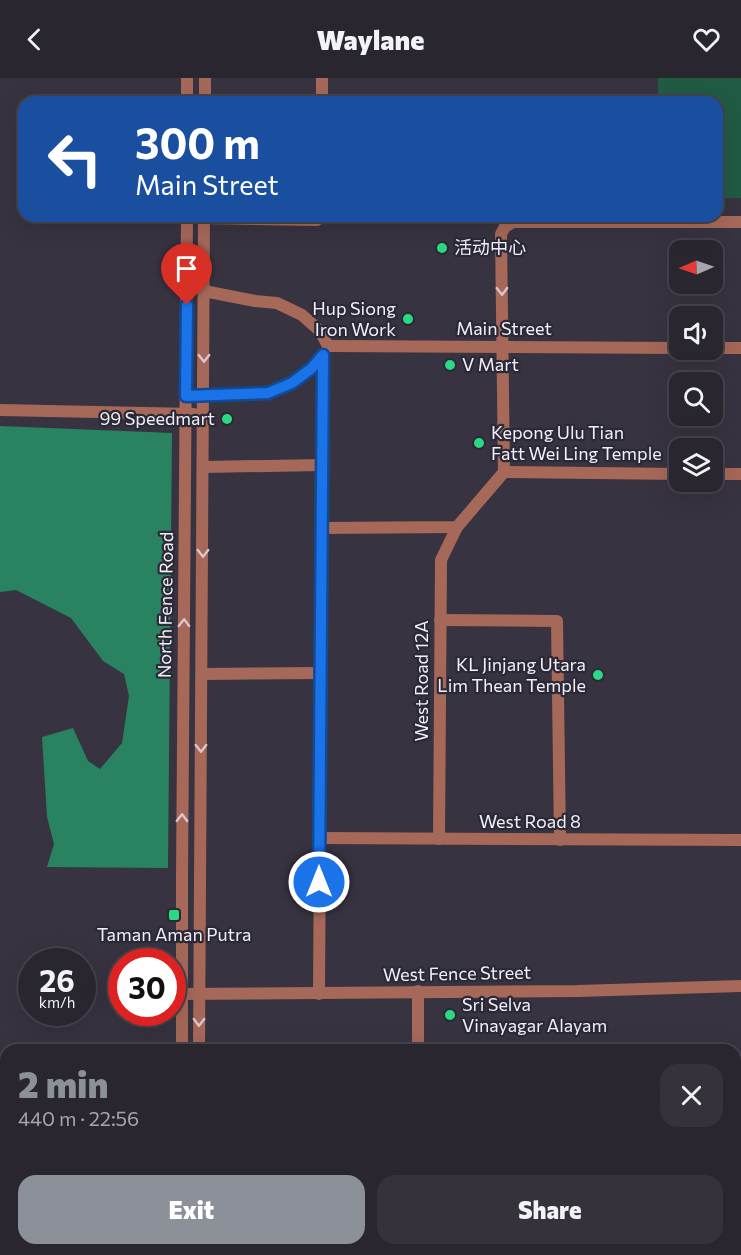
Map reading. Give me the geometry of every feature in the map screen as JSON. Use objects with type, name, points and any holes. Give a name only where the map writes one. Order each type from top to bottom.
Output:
[{"type":"street","points":[[187,78],[187,96]]},
{"type":"street","points":[[205,78],[205,96]]},
{"type":"street","points":[[322,78],[322,96]]},
{"type":"street","name":"North Fence Road","points":[[179,948],[182,877],[187,222]]},
{"type":"street","name":"North Fence Road","points":[[199,1044],[204,222]]},
{"type":"street","points":[[669,474],[504,472],[501,234],[505,227],[513,222],[741,222]]},
{"type":"street","points":[[204,291],[255,302],[277,303],[302,315],[320,331],[325,351],[322,465],[319,994]]},
{"type":"street","name":"Main Street","points":[[325,351],[669,348]]},
{"type":"street","points":[[723,348],[741,348]]},
{"type":"street","points":[[186,396],[268,393],[292,383],[312,368],[325,351]]},
{"type":"street","points":[[0,410],[203,414]]},
{"type":"street","points":[[203,468],[322,465]]},
{"type":"street","name":"West Road 12A","points":[[439,839],[441,560],[457,527],[504,472]]},
{"type":"street","points":[[723,474],[741,474]]},
{"type":"street","points":[[322,528],[457,527]]},
{"type":"street","points":[[440,620],[557,621],[560,840]]},
{"type":"street","points":[[202,674],[321,673]]},
{"type":"street","name":"West Road 8","points":[[320,838],[741,840]]},
{"type":"street","points":[[182,877],[200,877]]},
{"type":"street","name":"West Fence Street","points":[[186,994],[319,994],[741,986]]},
{"type":"street","points":[[418,991],[418,1044]]},
{"type":"street","name":"North Fence Road","points":[[180,1026],[181,1044]]},
{"type":"green space","points":[[658,78],[741,78],[741,198],[723,198],[723,96],[658,96]]},
{"type":"green space","points":[[0,426],[172,433],[168,868],[47,867],[54,844],[47,817],[42,737],[73,728],[88,761],[100,769],[122,743],[129,696],[124,674],[103,661],[71,618],[16,590],[0,592]]},
{"type":"place","name":"活动中心","points":[[442,248]]},
{"type":"place","name":"Hup Siong Iron Work","points":[[408,319]]},
{"type":"place","name":"V Mart","points":[[450,365]]},
{"type":"place","name":"99 Speedmart","points":[[227,419]]},
{"type":"place","name":"Kepong Ulu Tian Fatt Wei Ling Temple","points":[[479,443]]},
{"type":"place","name":"KL Jinjang Utara Lim Thean Temple","points":[[598,675]]},
{"type":"place","name":"Taman Aman Putra","points":[[174,915]]},
{"type":"place","name":"Sri Selva Vinayagar Alayam","points":[[450,1015]]},
{"type":"route","points":[[187,305],[186,396],[268,393],[292,383],[312,368],[323,355],[319,882]]}]
